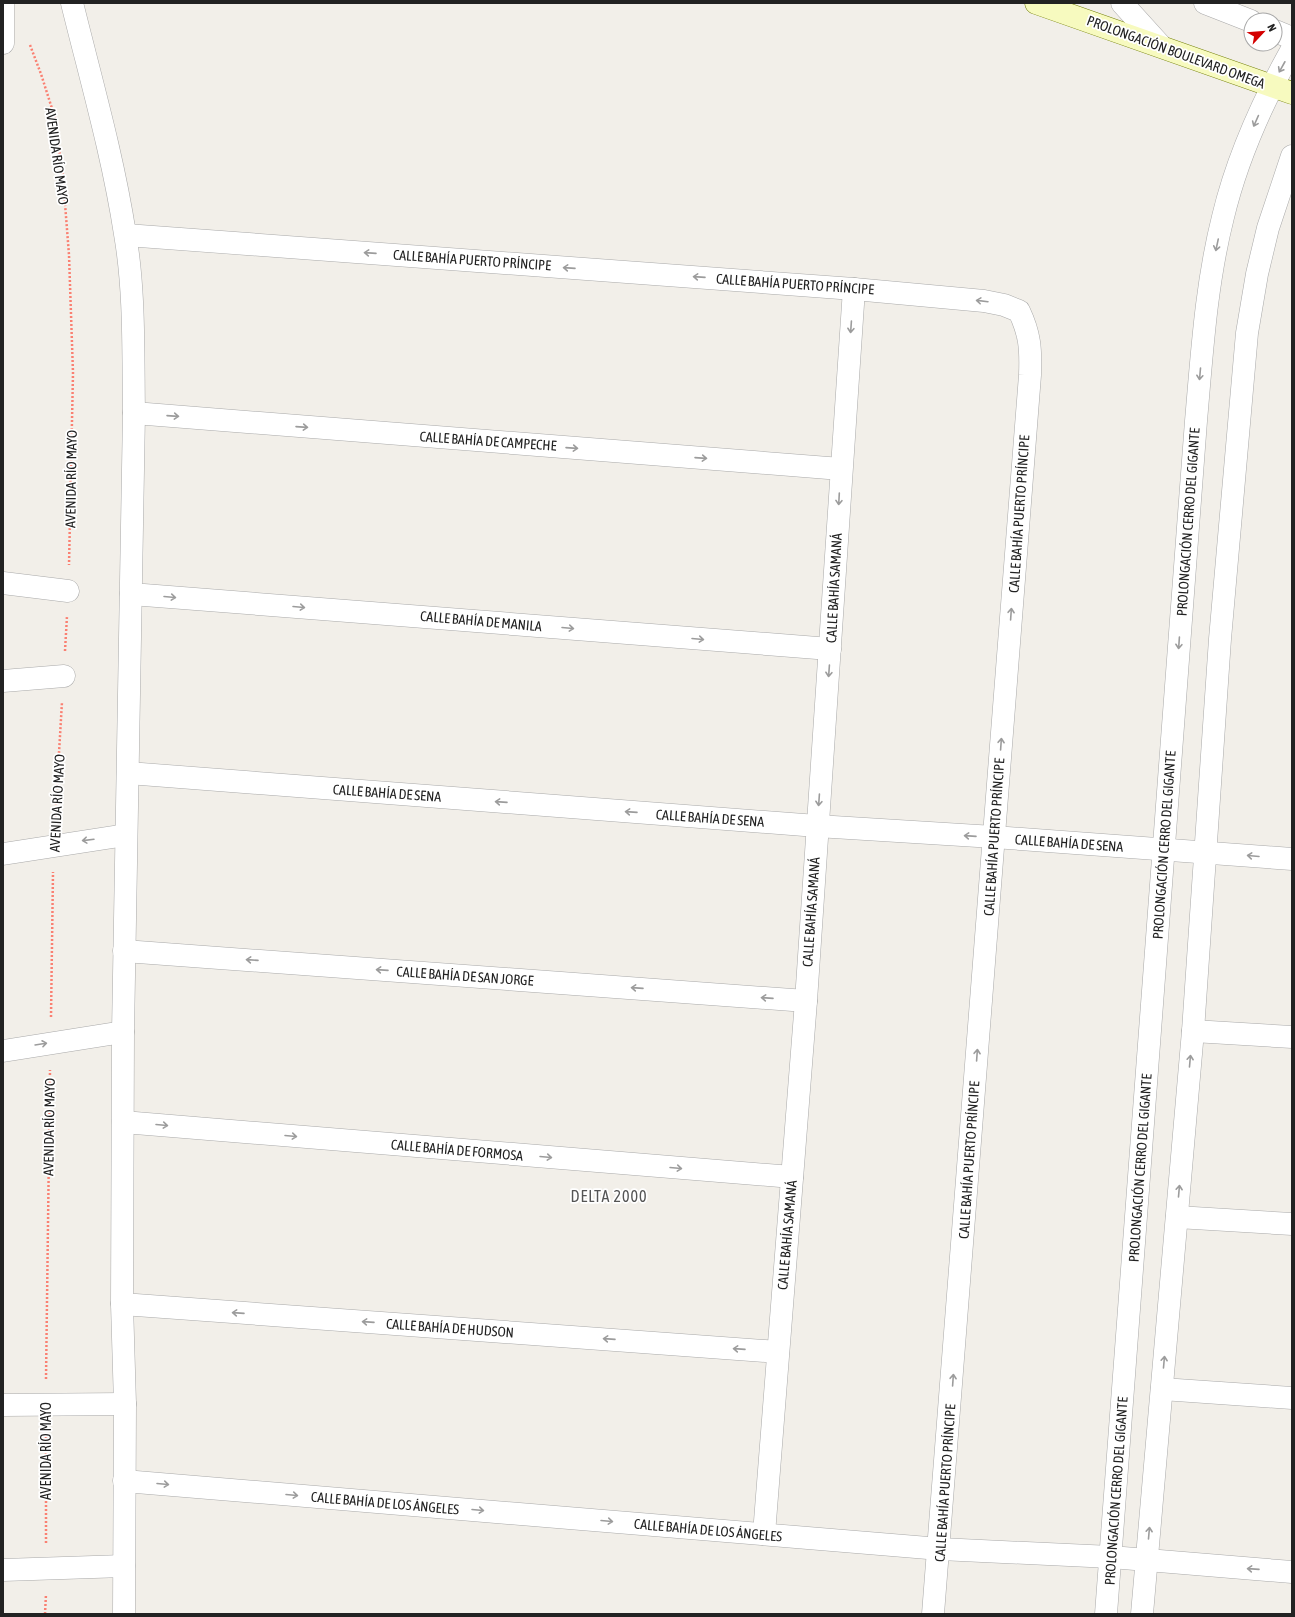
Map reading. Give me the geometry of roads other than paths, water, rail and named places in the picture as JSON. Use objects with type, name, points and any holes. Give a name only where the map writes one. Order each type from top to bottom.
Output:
[{"type":"street","points":[[3,3],[3,43]]},
{"type":"street","points":[[72,3],[107,148],[126,235],[133,318],[134,413],[123,1032],[122,1304],[125,1404],[124,1614]]},
{"type":"street","name":"PROLONGACIÓN BOULEVARD OMEGA","points":[[1036,3],[1160,45],[1292,93]]},
{"type":"street","points":[[1122,3],[1160,45]]},
{"type":"street","points":[[1204,3],[1243,18]]},
{"type":"street","name":"PROLONGACIÓN CERRO DEL GIGANTE","points":[[1106,1614],[1196,421],[1206,314],[1223,216],[1252,131],[1272,86],[1292,49]]},
{"type":"street","points":[[1142,1614],[1177,1217],[1221,631],[1247,333],[1257,274],[1268,228],[1292,156]]},
{"type":"street","name":"CALLE BAHÍA PUERTO PRÍNCIPE","points":[[126,235],[854,288],[984,301],[1004,305],[1019,311],[1027,327],[1031,347],[1030,375],[934,1614]]},
{"type":"street","name":"CALLE BAHÍA SAMANÁ","points":[[764,1534],[806,1001],[854,288]]},
{"type":"street","name":"CALLE BAHÍA DE CAMPECHE","points":[[134,413],[841,469]]},
{"type":"street","points":[[3,583],[68,591]]},
{"type":"street","name":"CALLE BAHÍA DE MANILA","points":[[131,594],[830,649]]},
{"type":"street","points":[[3,681],[64,676]]},
{"type":"street","name":"CALLE BAHÍA DE SENA","points":[[128,773],[817,826],[994,837],[1292,859]]},
{"type":"street","points":[[3,854],[54,845],[126,836]]},
{"type":"street","name":"CALLE BAHÍA DE SAN JORGE","points":[[124,951],[806,1001]]},
{"type":"street","points":[[1192,1031],[1292,1037]]},
{"type":"street","points":[[3,1051],[123,1032]]},
{"type":"street","name":"CALLE BAHÍA DE FORMOSA","points":[[123,1122],[792,1177]]},
{"type":"street","points":[[1177,1217],[1292,1224]]},
{"type":"street","name":"CALLE BAHÍA DE HUDSON","points":[[122,1304],[778,1352]]},
{"type":"street","points":[[1162,1389],[1292,1398]]},
{"type":"street","points":[[3,1405],[46,1406],[125,1404]]},
{"type":"street","name":"CALLE BAHÍA DE LOS ÁNGELES","points":[[124,1481],[940,1549],[1111,1557],[1292,1572]]},
{"type":"street","points":[[3,1570],[124,1566]]},
{"type":"district","name":"DELTA 2000","points":[[609,1196]]}]
